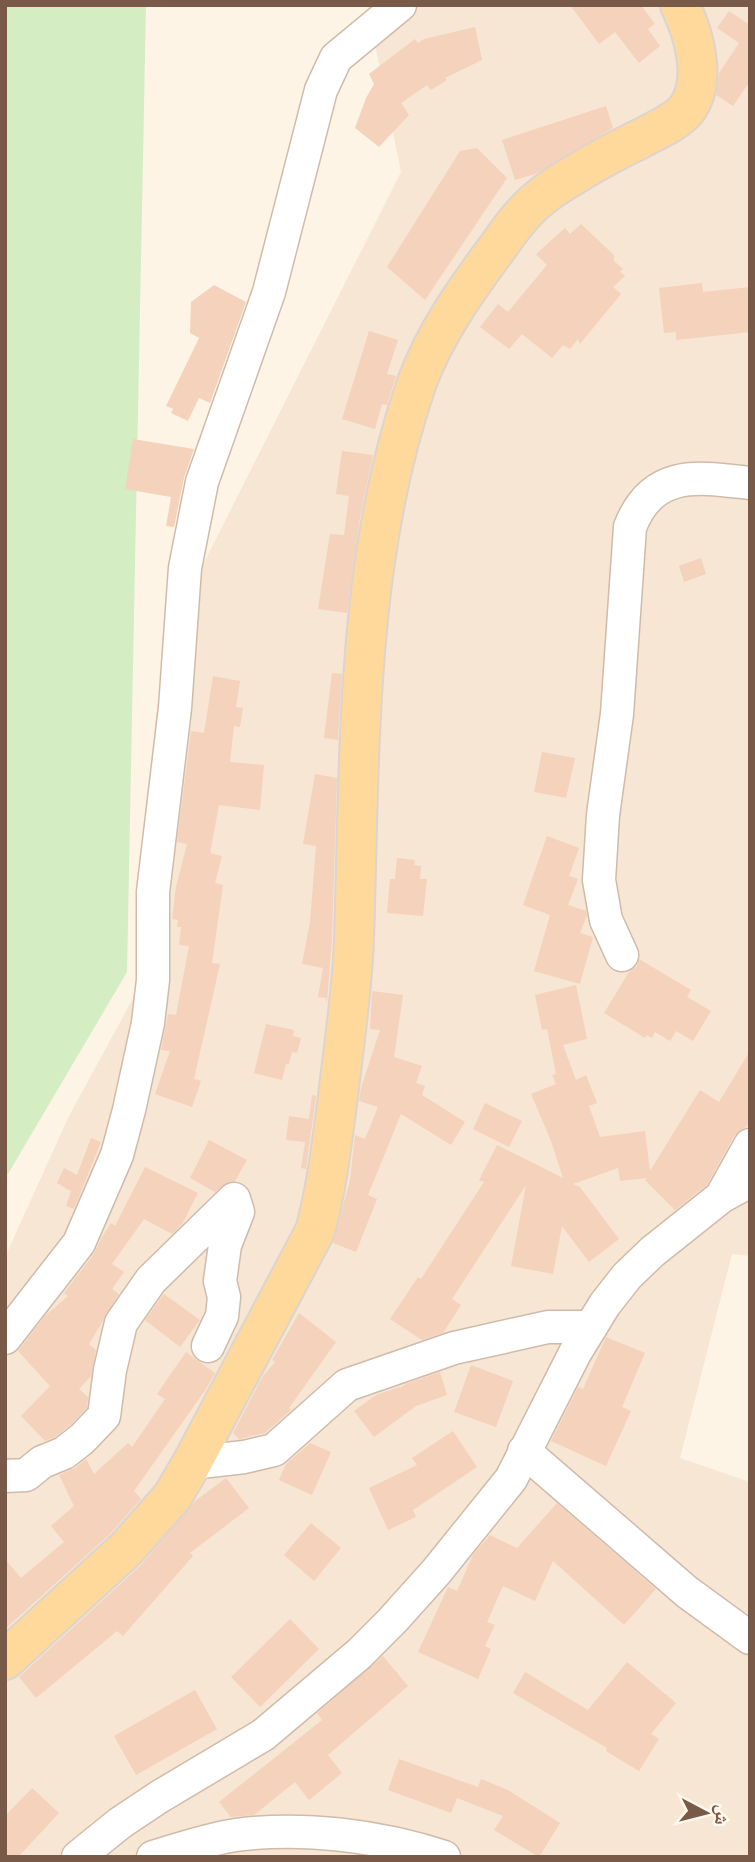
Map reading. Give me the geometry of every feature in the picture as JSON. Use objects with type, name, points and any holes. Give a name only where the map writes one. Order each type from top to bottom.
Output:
[{"type":"main road","points":[[5,1660],[126,1549],[172,1497],[302,1260],[315,1231],[325,1194],[347,1033],[354,943],[355,833],[363,684],[379,529],[417,383],[447,321],[476,277],[514,225],[539,198],[585,169],[664,126],[685,110],[694,92],[697,71],[695,46],[680,5]]},
{"type":"street","points":[[5,1338],[79,1243],[117,1155],[148,1023],[153,980],[153,892],[175,708],[185,568],[202,482],[269,292],[321,90],[336,58],[400,5]]},
{"type":"street","points":[[621,955],[606,920],[599,880],[603,815],[617,714],[630,527],[646,498],[661,486],[673,481],[685,478],[750,483]]},
{"type":"street","points":[[721,1197],[750,1145]]},
{"type":"street","points":[[78,1857],[149,1804],[263,1735],[359,1654],[392,1621],[445,1562],[511,1479],[568,1365],[627,1276],[652,1252],[721,1197],[750,1181]]},
{"type":"street","points":[[5,1476],[26,1475],[42,1462],[64,1453],[104,1416],[110,1370],[121,1323],[151,1280],[234,1199],[238,1212],[225,1245],[220,1281],[224,1297],[222,1316],[208,1346]]},
{"type":"street","points":[[192,1463],[244,1457],[274,1450],[347,1385],[454,1348],[548,1327],[591,1327]]},
{"type":"street","points":[[524,1451],[687,1592],[750,1639]]},
{"type":"street","points":[[153,1857],[212,1840],[264,1832],[379,1840],[444,1857]]},
{"type":"shaded area","points":[[367,5],[750,5],[750,1256],[732,1254],[680,1458],[750,1482],[750,1857],[5,1857],[5,1257],[69,1116],[142,982],[155,724],[167,636],[401,172]]},
{"type":"green space","points":[[5,5],[146,5],[127,972],[5,1179]]},
{"type":"building","points":[[570,5],[641,5],[655,24],[648,29],[660,46],[639,63],[615,32],[599,44]]},
{"type":"building","points":[[729,11],[750,25],[750,81],[733,106],[716,95],[719,73],[739,43],[717,28]]},
{"type":"building","points":[[475,27],[482,60],[445,78],[447,80],[431,90],[427,85],[401,103],[409,115],[379,147],[355,128],[374,84],[369,74],[415,39],[418,43],[424,39]]},
{"type":"building","points":[[606,106],[613,128],[535,174],[515,180],[502,140]]},
{"type":"building","points":[[477,148],[507,178],[425,300],[387,267],[460,151]]},
{"type":"building","points":[[581,224],[614,255],[614,261],[623,269],[620,272],[625,276],[613,287],[621,294],[580,344],[578,339],[570,349],[563,345],[552,358],[522,334],[509,349],[480,327],[498,304],[508,312],[547,265],[536,254],[565,228],[570,234]]},
{"type":"building","points":[[702,283],[703,292],[750,287],[750,332],[676,340],[676,332],[664,333],[659,288]]},
{"type":"building","points":[[214,285],[246,302],[210,403],[199,398],[188,421],[171,413],[173,409],[166,406],[199,338],[190,333],[191,302]]},
{"type":"building","points":[[369,331],[398,340],[387,374],[396,376],[387,405],[382,404],[375,429],[342,419]]},
{"type":"building","points":[[133,439],[194,449],[184,478],[174,527],[166,526],[171,497],[125,489]]},
{"type":"building","points":[[342,451],[373,455],[360,518],[347,613],[318,609],[330,534],[344,535],[349,496],[336,494]]},
{"type":"building","points":[[701,558],[706,574],[684,582],[679,566]]},
{"type":"building","points":[[332,673],[342,674],[338,740],[324,738]]},
{"type":"building","points":[[213,676],[240,681],[236,707],[243,708],[240,727],[234,726],[230,762],[264,765],[260,810],[219,805],[210,853],[222,856],[215,883],[223,885],[212,963],[220,964],[194,1079],[201,1081],[192,1107],[155,1094],[170,1051],[161,1050],[168,1014],[176,1015],[189,946],[179,945],[181,927],[177,927],[178,920],[172,919],[176,887],[187,844],[177,842],[191,731],[204,733]]},
{"type":"building","points":[[542,752],[575,758],[566,798],[534,792]]},
{"type":"building","points":[[315,774],[337,778],[332,939],[327,1003],[326,998],[318,997],[323,968],[302,964],[310,922],[316,846],[303,844]]},
{"type":"building","points":[[547,836],[579,848],[569,876],[578,879],[568,905],[586,911],[580,933],[593,937],[580,984],[534,971],[550,915],[523,905]]},
{"type":"building","points":[[397,858],[415,860],[414,865],[421,866],[420,879],[427,879],[423,916],[387,913],[390,879],[395,879]]},
{"type":"building","points":[[639,959],[691,990],[687,997],[711,1011],[693,1041],[676,1031],[670,1041],[655,1032],[652,1038],[647,1035],[645,1038],[604,1013],[629,972],[637,966]]},
{"type":"building","points":[[576,985],[587,1039],[563,1045],[576,1080],[586,1075],[597,1103],[589,1106],[600,1137],[645,1131],[650,1171],[700,1090],[719,1102],[750,1051],[750,1121],[734,1136],[707,1185],[675,1210],[645,1180],[647,1178],[620,1181],[618,1168],[573,1184],[580,1187],[619,1239],[589,1262],[562,1226],[553,1274],[511,1266],[526,1185],[452,1299],[461,1305],[443,1333],[422,1340],[390,1319],[418,1277],[421,1279],[484,1182],[479,1180],[497,1145],[563,1178],[531,1094],[556,1084],[552,1075],[556,1074],[547,1029],[542,1030],[535,995]]},
{"type":"building","points":[[372,991],[403,995],[394,1057],[422,1066],[416,1083],[425,1086],[422,1095],[465,1122],[451,1145],[401,1114],[368,1195],[377,1199],[356,1252],[333,1243],[350,1180],[355,1135],[365,1139],[378,1107],[359,1101],[380,1030],[370,1029]]},
{"type":"building","points":[[266,1024],[294,1030],[293,1036],[301,1038],[297,1053],[292,1052],[289,1064],[286,1064],[282,1080],[254,1073]]},
{"type":"building","points":[[312,1095],[316,1096],[306,1169],[301,1168],[305,1142],[286,1140],[289,1116],[309,1119]]},
{"type":"building","points":[[485,1103],[522,1121],[509,1147],[473,1129]]},
{"type":"building","points":[[91,1138],[101,1142],[74,1209],[66,1206],[71,1191],[57,1183],[64,1168],[77,1175]]},
{"type":"building","points":[[209,1140],[247,1160],[235,1181],[215,1192],[190,1178]]},
{"type":"building","points":[[145,1167],[198,1193],[182,1224],[172,1234],[144,1219],[112,1264],[124,1272],[112,1289],[119,1294],[89,1344],[96,1350],[91,1376],[79,1389],[88,1397],[87,1408],[55,1437],[45,1441],[21,1416],[50,1386],[18,1351],[45,1316],[68,1296],[64,1293],[94,1254],[111,1223],[115,1226]]},
{"type":"building","points":[[164,1294],[200,1320],[180,1347],[145,1320]]},
{"type":"building","points":[[299,1313],[336,1342],[289,1408],[291,1410],[265,1433],[239,1439],[233,1433],[263,1376],[275,1362],[272,1360]]},
{"type":"building","points":[[606,1337],[645,1353],[622,1407],[631,1411],[606,1466],[551,1441],[578,1387],[583,1389]]},
{"type":"building","points":[[186,1352],[215,1373],[134,1491],[141,1499],[110,1534],[5,1629],[5,1559],[21,1578],[64,1542],[51,1526],[74,1506],[59,1475],[75,1468],[86,1459],[94,1474],[128,1443],[132,1447],[165,1399],[157,1394]]},
{"type":"building","points":[[471,1365],[513,1381],[496,1427],[454,1412]]},
{"type":"building","points":[[440,1372],[447,1395],[416,1406],[374,1437],[354,1411],[376,1395]]},
{"type":"building","points":[[453,1431],[477,1467],[413,1510],[416,1517],[388,1530],[369,1488],[417,1465],[412,1458]]},
{"type":"building","points":[[310,1443],[331,1452],[312,1495],[279,1480],[286,1464]]},
{"type":"building","points":[[226,1478],[249,1508],[190,1553],[193,1556],[123,1636],[117,1631],[36,1698],[19,1677],[141,1565],[195,1501]]},
{"type":"building","points":[[557,1503],[656,1589],[624,1625],[553,1561],[535,1601],[503,1586],[487,1622],[495,1625],[485,1646],[491,1649],[478,1679],[418,1652],[448,1587],[457,1591],[473,1555],[490,1535],[517,1548]]},
{"type":"building","points":[[311,1523],[341,1548],[314,1581],[284,1555]]},
{"type":"building","points":[[290,1619],[319,1649],[260,1707],[231,1677]]},
{"type":"building","points":[[383,1656],[408,1686],[328,1755],[342,1773],[309,1800],[295,1782],[254,1815],[231,1817],[219,1802],[322,1720],[317,1713]]},
{"type":"building","points":[[627,1662],[676,1703],[651,1734],[659,1739],[639,1771],[606,1751],[607,1748],[513,1693],[525,1672],[588,1710]]},
{"type":"building","points":[[195,1690],[217,1729],[136,1775],[114,1736]]},
{"type":"building","points":[[399,1759],[478,1787],[481,1779],[508,1790],[560,1823],[539,1857],[494,1830],[503,1816],[457,1798],[451,1813],[388,1790]]},
{"type":"building","points":[[32,1788],[59,1813],[18,1857],[5,1857],[5,1816]]}]
